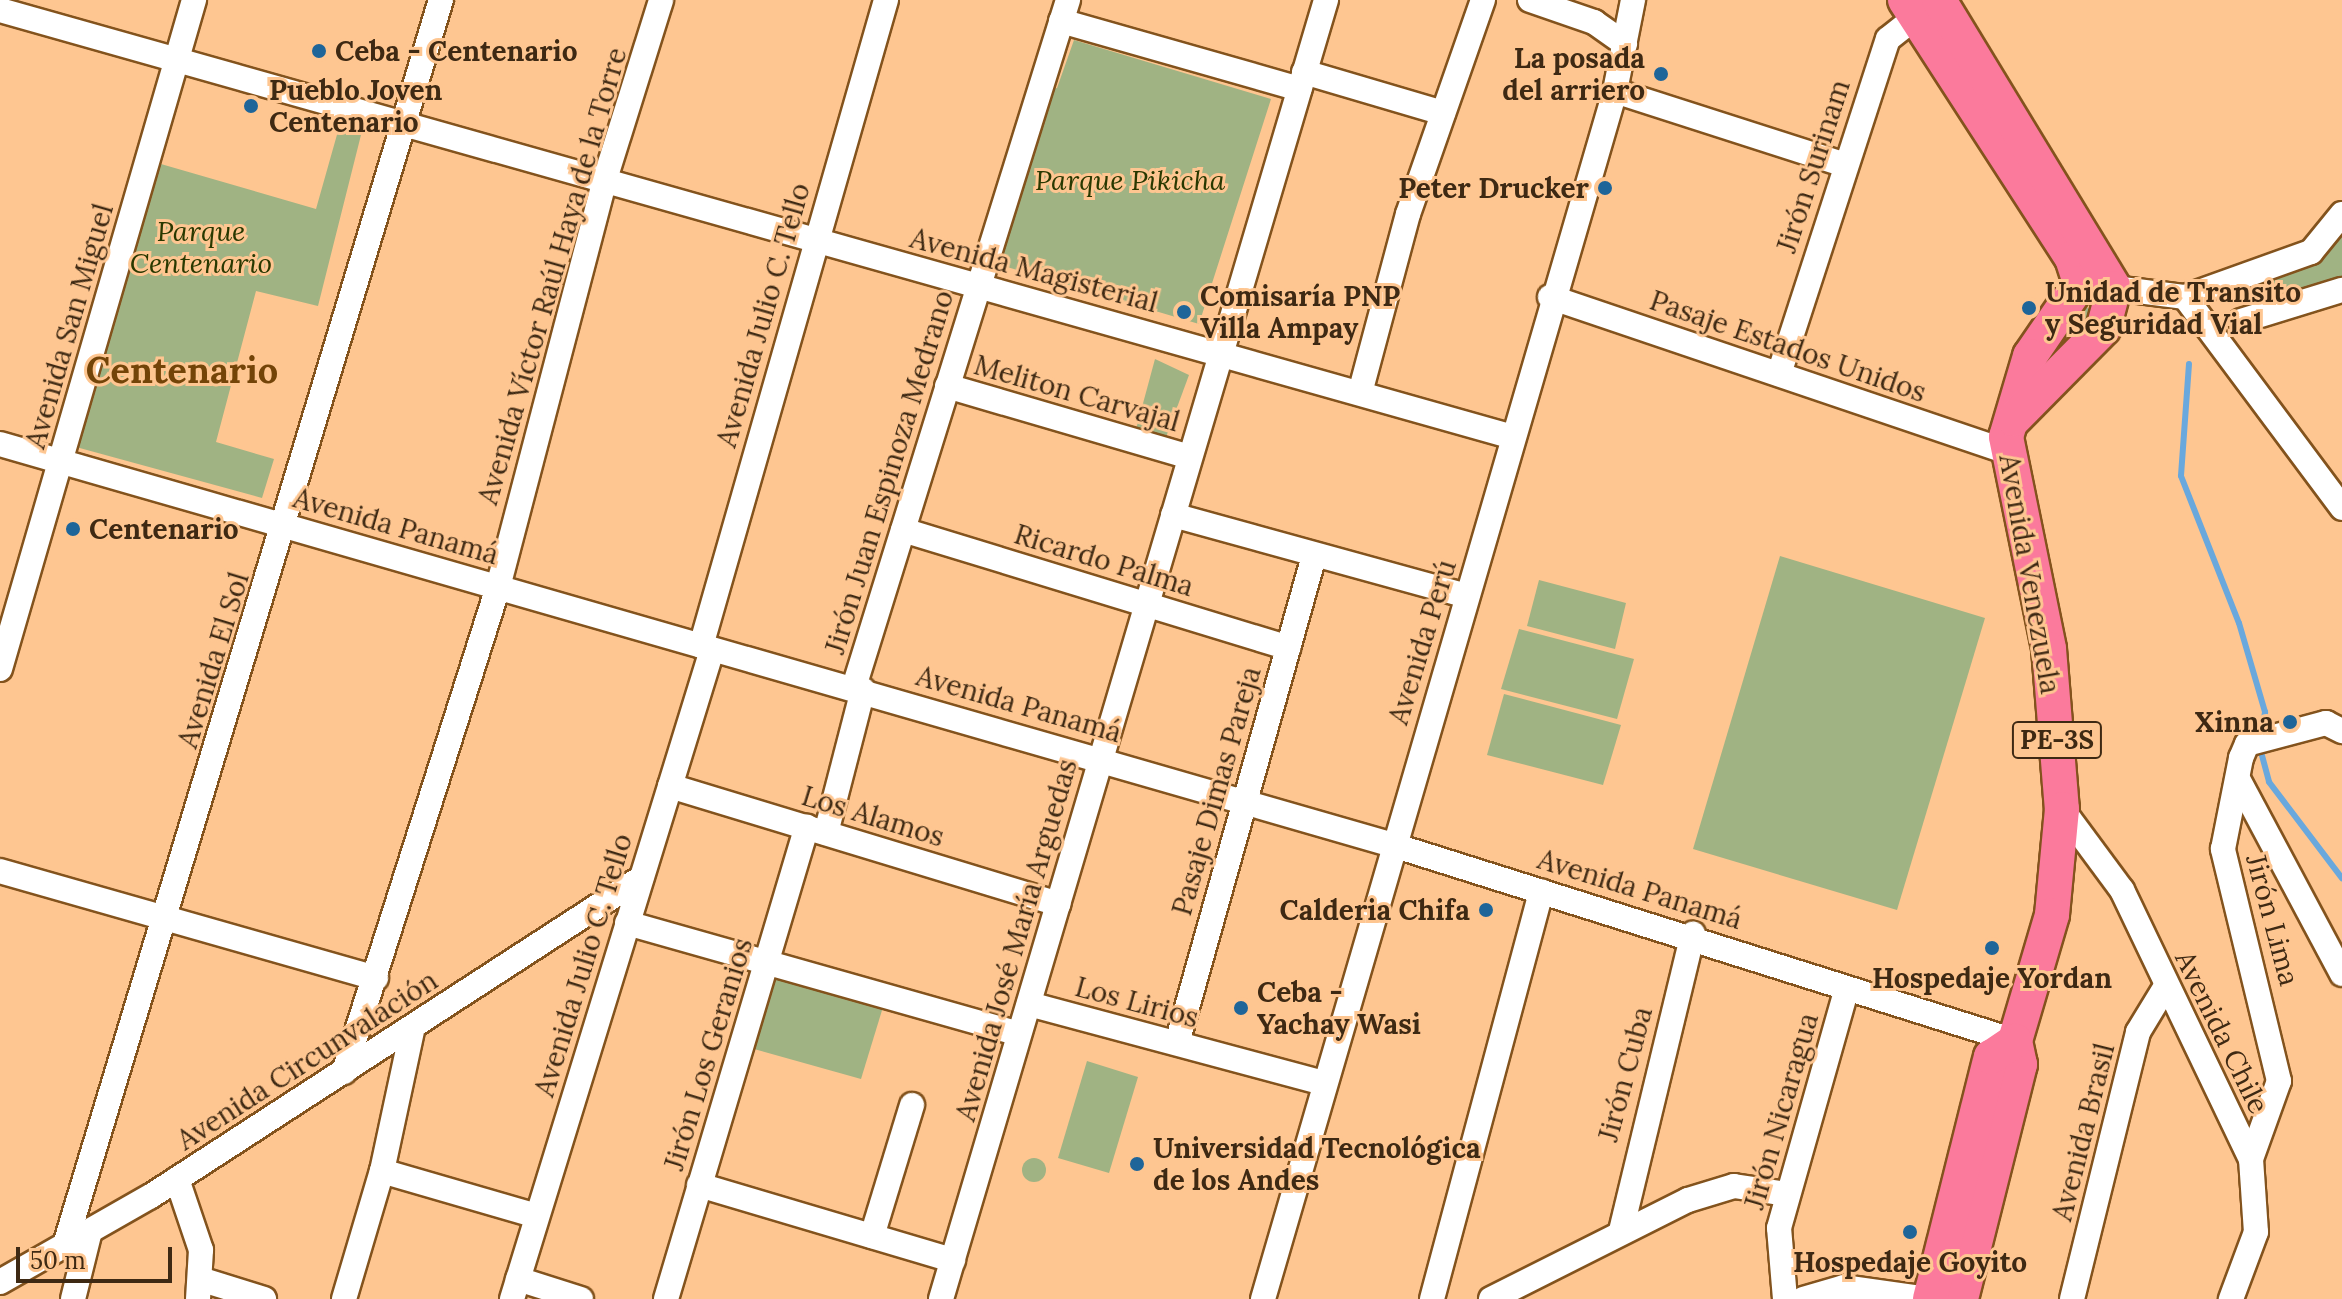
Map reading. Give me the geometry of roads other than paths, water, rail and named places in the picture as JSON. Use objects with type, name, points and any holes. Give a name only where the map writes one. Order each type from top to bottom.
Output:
[{"type":"highway","points":[[1924,4],[2072,258],[2080,283]]},
{"type":"highway","points":[[1924,4],[2114,288]]},
{"type":"highway","name":"Avenida Venezuela","points":[[1961,1299],[2020,1064],[2015,1041],[2052,915],[2062,809],[2049,649],[2006,444],[2030,356],[2080,283]]},
{"type":"highway","name":"Avenida Venezuela","points":[[2006,444],[2020,405],[2103,329],[2114,288]]},
{"type":"highway","name":"Avenida Venezuela","points":[[1929,1299],[1991,1057],[2015,1041]]},
{"type":"street","name":"Avenida San Miguel","points":[[0,669],[194,0]]},
{"type":"street","name":"Avenida El Sol","points":[[65,1245],[408,125],[441,0]]},
{"type":"street","name":"Avenida Víctor Raúl Haya de la Torre","points":[[344,1072],[498,587],[606,176],[661,0]]},
{"type":"street","name":"Avenida Julio C. Tello","points":[[515,1289],[670,786],[815,241],[886,0]]},
{"type":"street","name":"Avenida José María Arguedas","points":[[941,1299],[1326,0]]},
{"type":"street","points":[[1360,393],[1443,113],[1483,0]]},
{"type":"street","points":[[1530,0],[1594,22],[1625,44]]},
{"type":"street","name":"Avenida Perú","points":[[1263,1299],[1323,1083],[1513,437],[1550,297],[1615,91],[1633,0]]},
{"type":"street","name":"Jirón Surinam","points":[[1779,374],[1843,164],[1888,39],[1924,4]]},
{"type":"street","name":"Avenida Magisterial","points":[[0,10],[177,62],[606,176],[815,241],[1513,437]]},
{"type":"street","points":[[1064,11],[1302,81],[1443,113]]},
{"type":"street","name":"Jirón Juan Espinoza Medrano","points":[[859,688],[903,530],[1064,11]]},
{"type":"street","points":[[1615,91],[1843,164]]},
{"type":"street","points":[[2080,283],[2185,297],[2311,252],[2342,214]]},
{"type":"street","points":[[2228,357],[2241,321],[2233,280]]},
{"type":"street","points":[[2241,321],[2342,290]]},
{"type":"street","name":"Pasaje Estados Unidos","points":[[1550,297],[1779,374],[2006,444]]},
{"type":"street","points":[[2185,297],[2342,508]]},
{"type":"street","name":"Meliton Carvajal","points":[[947,386],[1190,457]]},
{"type":"street","name":"Avenida Panamá","points":[[0,444],[706,648],[859,688],[1393,845],[1693,934],[1847,988],[2015,1041]]},
{"type":"street","points":[[1173,515],[1467,596]]},
{"type":"street","name":"Ricardo Palma","points":[[903,530],[1288,648]]},
{"type":"street","name":"Pasaje Dimas Pareja","points":[[1177,1043],[1314,556]]},
{"type":"street","name":"Jirón Los Geranios","points":[[666,1299],[766,963],[817,830],[859,688]]},
{"type":"street","name":"Jirón Lima","points":[[2251,1159],[2279,1081],[2223,849],[2247,744],[2326,723],[2342,731]]},
{"type":"street","points":[[2238,779],[2342,974]]},
{"type":"street","name":"Los Alamos","points":[[670,786],[1058,904]]},
{"type":"street","name":"Avenida Chile","points":[[2062,809],[2122,890],[2251,1159],[2256,1232],[2231,1299]]},
{"type":"street","points":[[0,871],[376,978]]},
{"type":"street","name":"Avenida Circunvalación","points":[[0,1282],[177,1179],[641,878]]},
{"type":"street","points":[[1434,1299],[1541,891]]},
{"type":"street","points":[[627,923],[1019,1034]]},
{"type":"street","name":"Jirón Cuba","points":[[1621,1231],[1693,934]]},
{"type":"street","name":"Avenida Brasil","points":[[2072,1299],[2138,1032],[2166,986]]},
{"type":"street","name":"Jirón Nicaragua","points":[[1785,1299],[1779,1228],[1847,988]]},
{"type":"street","name":"Los Lirios","points":[[1029,1004],[1323,1083]]},
{"type":"street","points":[[344,1299],[382,1171],[413,1027]]},
{"type":"street","points":[[872,1236],[912,1105]]},
{"type":"street","points":[[382,1171],[537,1216]]},
{"type":"street","points":[[177,1179],[201,1250],[200,1289],[264,1299]]},
{"type":"street","points":[[699,1185],[953,1260]]},
{"type":"street","points":[[1491,1299],[1621,1231],[1734,1186],[1787,1194]]},
{"type":"street","points":[[73,1299],[90,1231]]},
{"type":"street","points":[[1803,1299],[1844,1287],[1929,1299]]},
{"type":"street","points":[[515,1289],[581,1299]]},
{"type":"waterway","points":[[2189,364],[2181,476],[2239,623],[2265,712],[2262,733]]},
{"type":"waterway","points":[[2260,748],[2269,782],[2342,878]]},
{"type":"place","name":"Ceba - Centenario","points":[[319,51]]},
{"type":"place","name":"La posada del arriero","points":[[1661,74]]},
{"type":"place","name":"Pueblo Joven Centenario","points":[[251,106]]},
{"type":"place","name":"Peter Drucker","points":[[1605,188]]},
{"type":"place","name":"Unidad de Transito y Seguridad Vial","points":[[2029,308]]},
{"type":"place","name":"Comisaría PNP Villa Ampay","points":[[1184,312]]},
{"type":"place","name":"Centenario","points":[[73,529]]},
{"type":"place","name":"Xinna","points":[[2290,722]]},
{"type":"place","name":"Calderia Chifa","points":[[1486,910]]},
{"type":"place","name":"Hospedaje Yordan","points":[[1992,948]]},
{"type":"place","name":"Ceba - Yachay Wasi","points":[[1241,1008]]},
{"type":"place","name":"Universidad Tecnológica de los Andes","points":[[1137,1164]]},
{"type":"place","name":"Hospedaje Goyito","points":[[1910,1232]]},
{"type":"district","name":"Centenario","points":[[182,371]]},
{"type":"park label","name":"Parque Pikicha","points":[[1130,180]]},
{"type":"park label","name":"Parque Centenario","points":[[201,247]]}]
